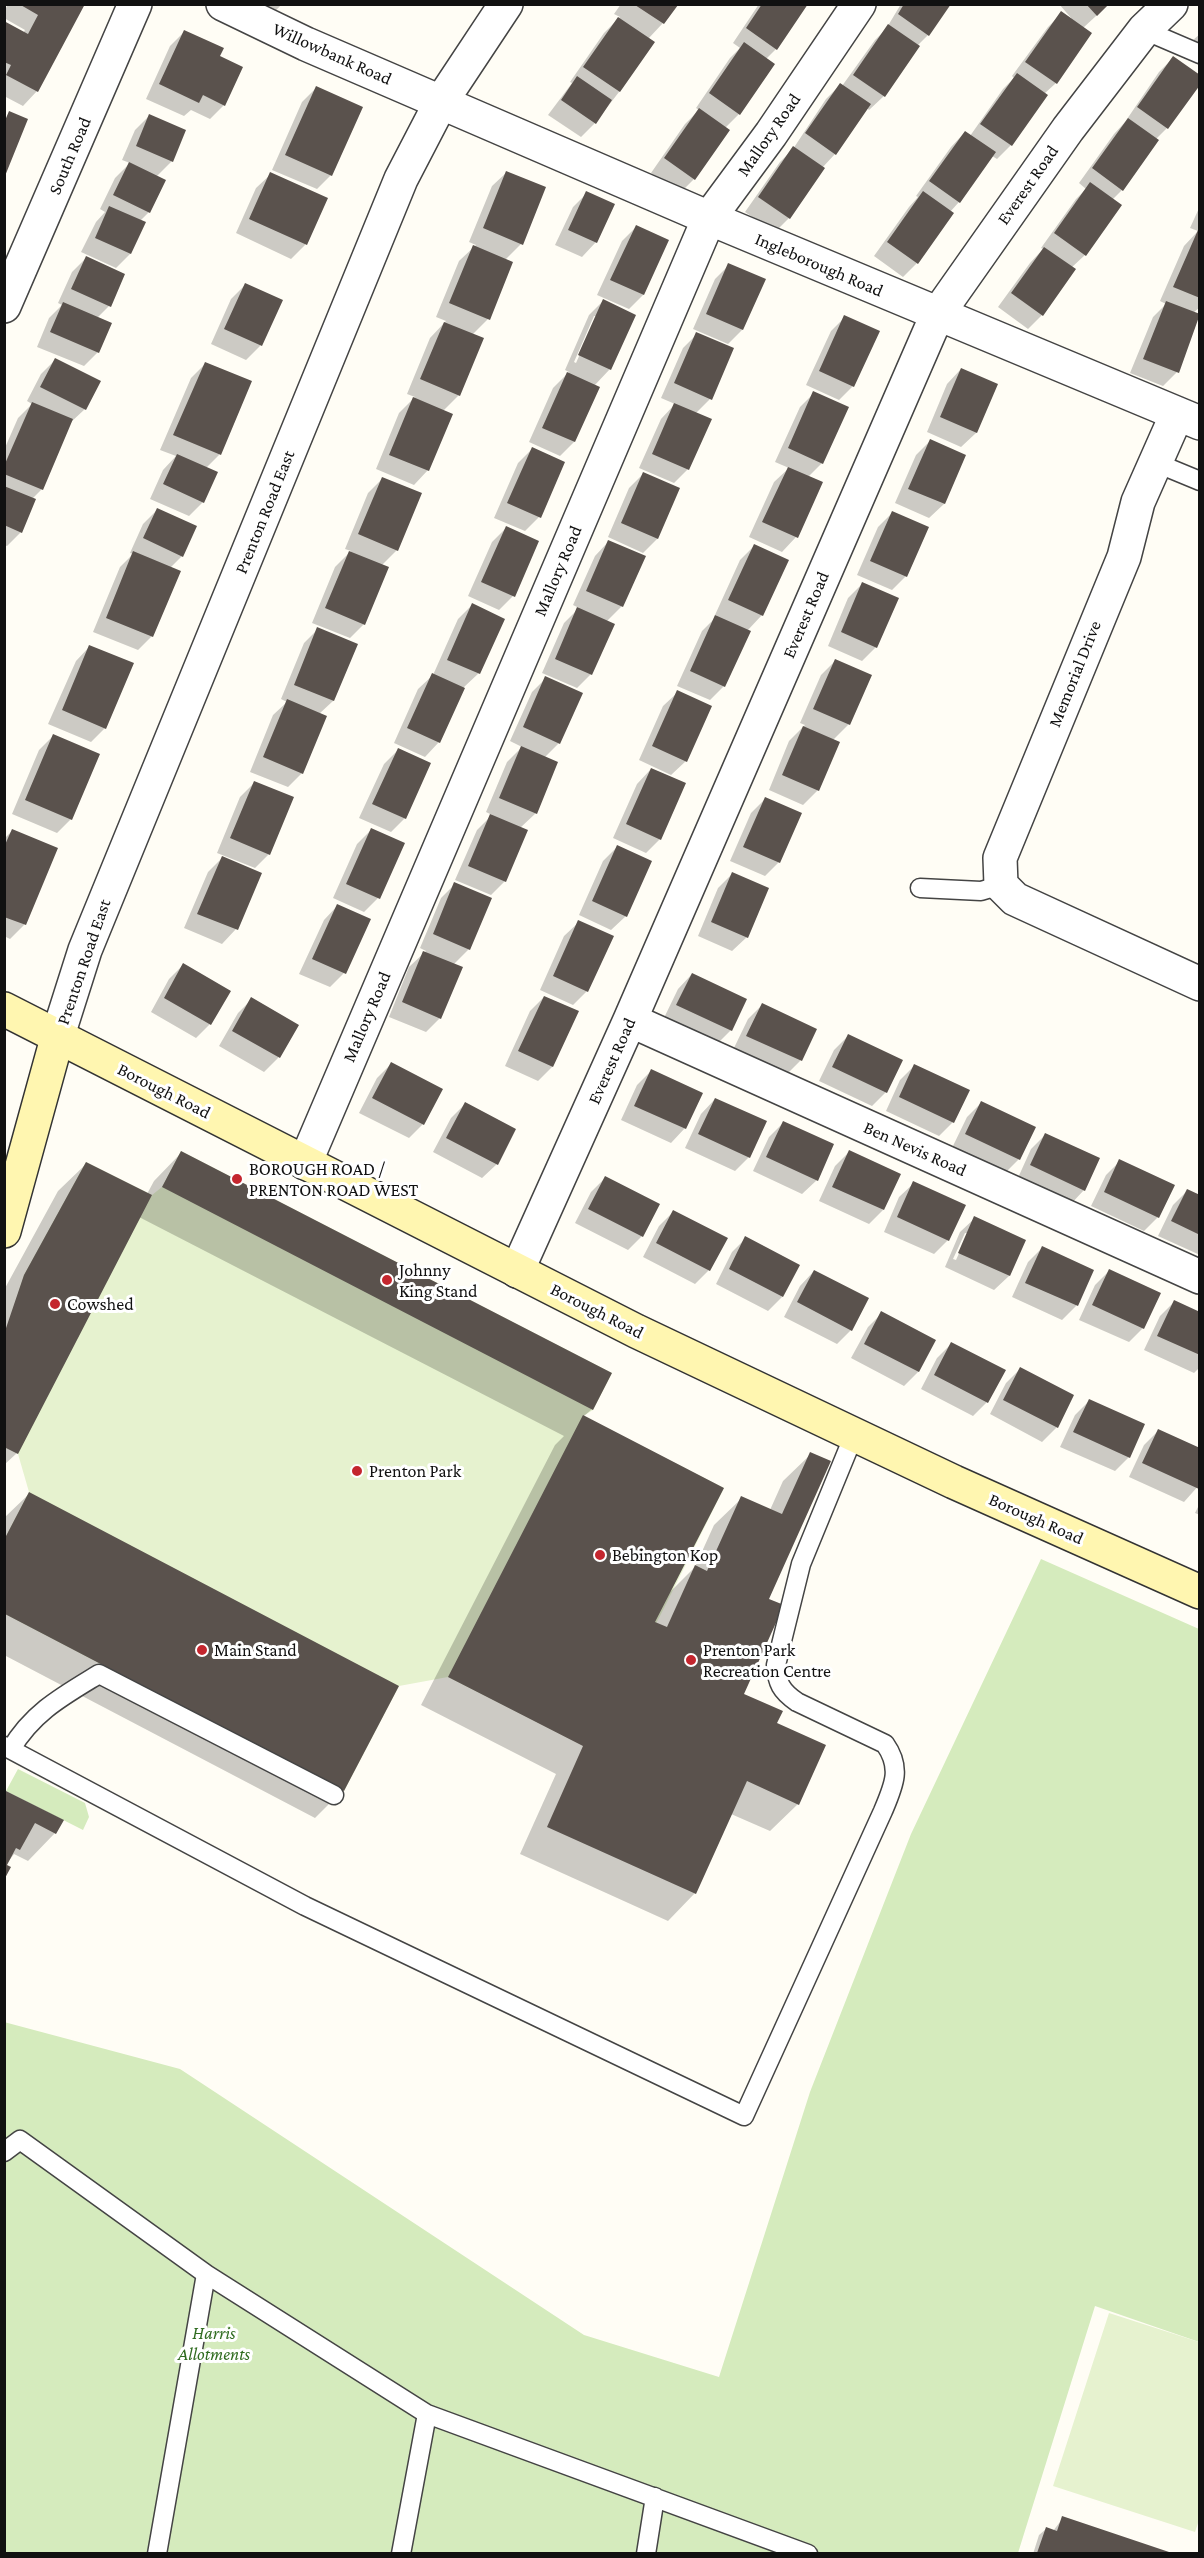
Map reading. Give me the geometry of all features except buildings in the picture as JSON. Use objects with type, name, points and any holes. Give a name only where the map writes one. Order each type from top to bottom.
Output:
[{"type":"street","name":"South Road","points":[[4,306],[16,250],[135,4]]},
{"type":"street","name":"Willowbank Road","points":[[223,4],[306,44],[441,102]]},
{"type":"street","name":"Prenton Road East","points":[[58,1035],[85,950],[396,190],[441,102],[506,4]]},
{"type":"street","name":"Mallory Road","points":[[304,1163],[709,218],[771,134],[859,4]]},
{"type":"street","name":"Everest Road","points":[[517,1271],[630,1020],[937,315],[1068,129],[1144,30],[1171,4]]},
{"type":"street","name":"Ingleborough Road","points":[[441,102],[937,315],[1192,415]]},
{"type":"street","name":"Memorial Drive","points":[[1001,885],[1000,858],[1124,557],[1138,502],[1154,462],[1192,415]]},
{"type":"street","points":[[1001,885],[1015,899],[1200,984]]},
{"type":"street","name":"Borough Road","points":[[4,1009],[636,1331],[854,1434],[1200,1592]]},
{"type":"street","name":"Ben Nevis Road","points":[[630,1020],[1200,1277]]},
{"type":"street","points":[[4,1231],[58,1035]]},
{"type":"lane","points":[[1144,30],[1200,54]]},
{"type":"lane","points":[[1154,462],[1200,481]]},
{"type":"lane","points":[[920,888],[981,891],[1001,885]]},
{"type":"lane","points":[[334,1795],[99,1674],[50,1704],[22,1730],[8,1748],[305,1906],[744,2116],[883,1811],[896,1773],[894,1757],[885,1744],[797,1702],[784,1693],[777,1680],[776,1665],[801,1564],[854,1434]]},
{"type":"lane","points":[[4,2152],[20,2140],[206,2274],[427,2414],[807,2553]]},
{"type":"lane","points":[[157,2553],[206,2274]]},
{"type":"lane","points":[[401,2553],[427,2414]]},
{"type":"lane","points":[[646,2553],[655,2497]]},
{"type":"green space","name":"Prenton Park","points":[[181,1151],[612,1373],[593,1410],[583,1416],[724,1488],[590,1749],[448,1677],[399,1686],[344,1791],[5,1614],[5,1538],[29,1492],[18,1454],[5,1447],[5,1334],[24,1275],[86,1162],[152,1195],[162,1187]]},
{"type":"green space","name":"Harris Allotments","points":[[1041,1559],[1199,1629],[1199,2342],[1095,2306],[1018,2553],[5,2553],[4,2022],[180,2069],[584,2335],[719,2377],[810,2092],[911,1834]]},
{"type":"green space","points":[[18,1769],[85,1803],[89,1817],[83,1830],[6,1791]]},
{"type":"green space","points":[[1109,2313],[1199,2342],[1200,2517],[1195,2532],[1053,2486]]},
{"type":"place","name":"BOROUGH ROAD / PRENTON ROAD WEST","points":[[237,1179]]},
{"type":"place","name":"Johnny King Stand","points":[[387,1280]]},
{"type":"place","name":"Cowshed","points":[[55,1304]]},
{"type":"place","name":"Prenton Park","points":[[357,1471]]},
{"type":"place","name":"Bebington Kop","points":[[600,1555]]},
{"type":"place","name":"Main Stand","points":[[202,1650]]},
{"type":"place","name":"Prenton Park Recreation Centre","points":[[691,1660]]}]
